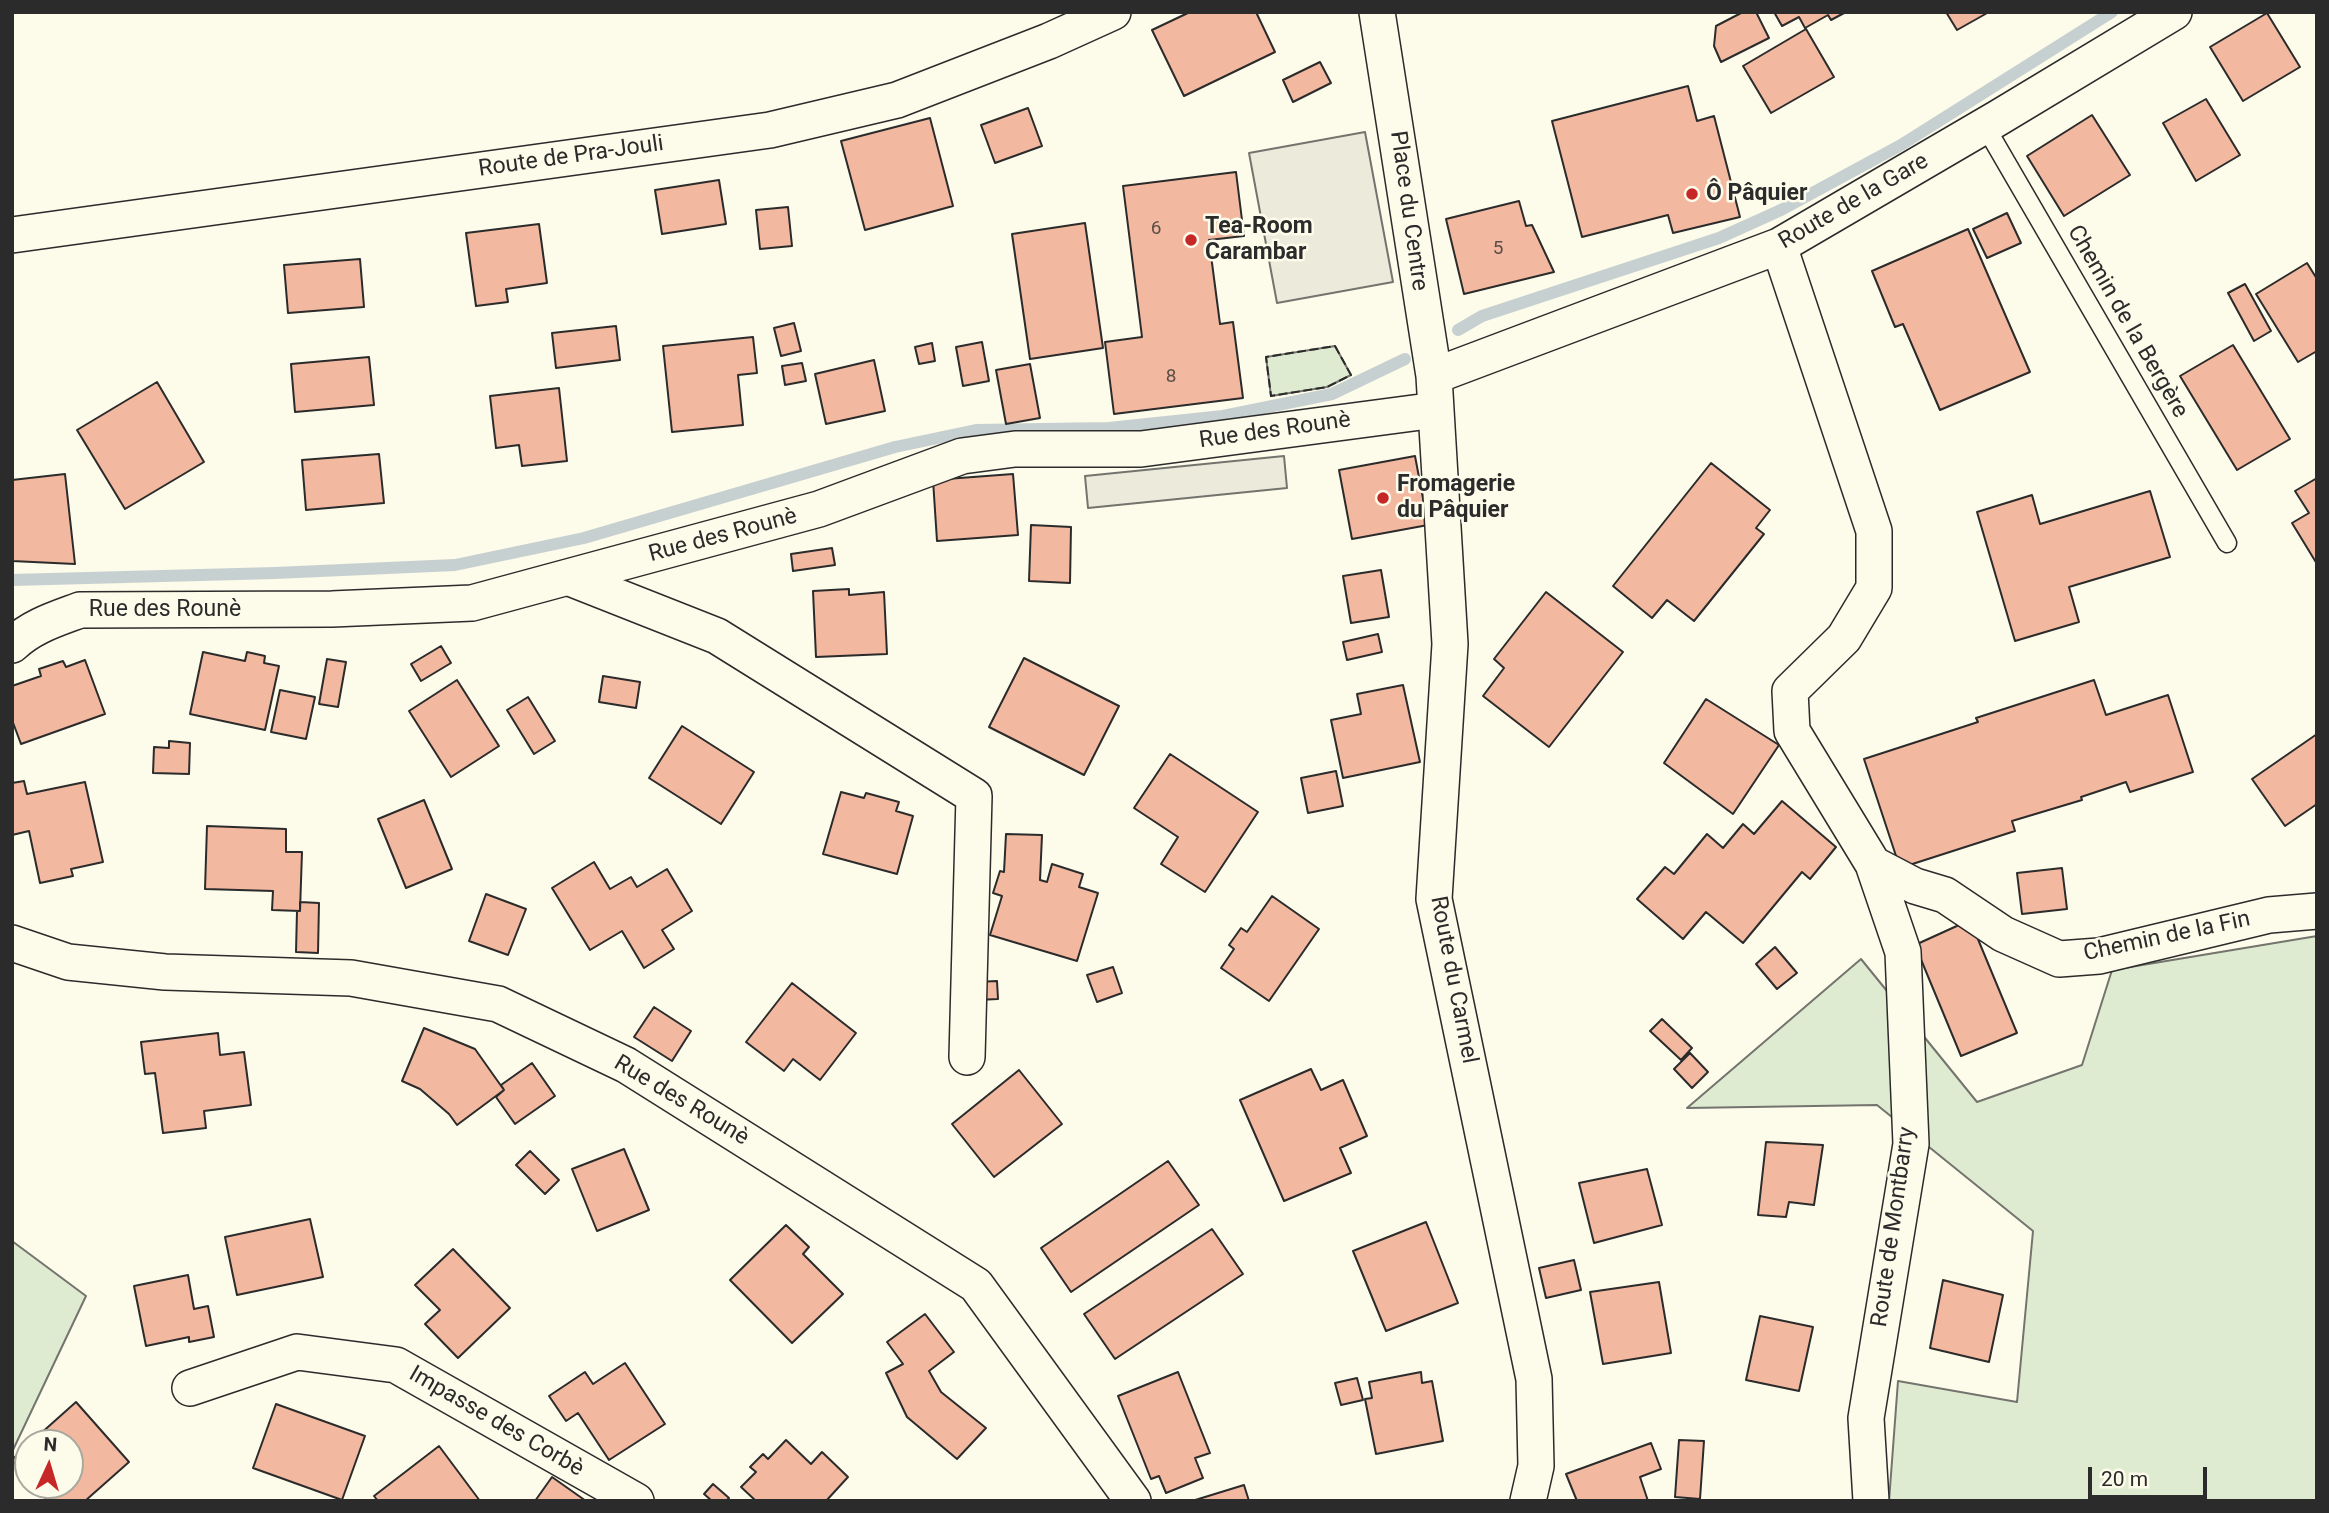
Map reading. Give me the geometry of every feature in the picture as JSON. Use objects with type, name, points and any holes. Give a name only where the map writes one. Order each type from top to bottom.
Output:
[{"type":"street","name":"Route de Pra-Jouli","points":[[12,235],[770,130],[897,100],[1049,41],[1113,12]]},
{"type":"street","name":"Place du Centre","points":[[1377,12],[1435,393]]},
{"type":"street","name":"Route de la Gare","points":[[1435,393],[1779,246],[2174,12]]},
{"type":"street","name":"Route de Montbarry","points":[[1779,246],[1874,531],[1874,588],[1844,638],[1790,691],[1793,731],[1873,864],[1903,953],[1911,1144],[1866,1418],[1871,1501]]},
{"type":"street","name":"Rue des Rounè","points":[[12,645],[22,635],[43,624],[80,610],[332,609],[472,603],[819,509],[961,456],[1015,449],[1141,449],[1435,393]]},
{"type":"street","name":"Route du Carmel","points":[[1435,393],[1450,644],[1434,899],[1534,1379],[1536,1466],[1528,1501]]},
{"type":"street","points":[[570,578],[717,636],[974,796],[967,1058]]},
{"type":"street","name":"Chemin de la Fin","points":[[1873,864],[1915,887],[1945,895],[2003,934],[2059,959],[2099,956],[2269,915],[2317,911]]},
{"type":"street","name":"Rue des Rounè","points":[[12,943],[68,962],[165,972],[351,978],[498,1003],[626,1065],[976,1286],[1133,1501]]},
{"type":"street","name":"Impasse des Corbè","points":[[190,1388],[297,1352],[396,1365],[636,1501]]},
{"type":"lane","name":"Chemin de la Bergère","points":[[1985,126],[2227,544]]},
{"type":"green space","points":[[1335,346],[1351,375],[1327,387],[1271,396],[1266,357]]},
{"type":"green space","points":[[2317,936],[2317,1501],[1889,1501],[1898,1381],[2017,1402],[2033,1231],[1877,1105],[1687,1108],[1861,959],[1977,1102],[2082,1065],[2112,970]]},
{"type":"green space","points":[[12,1241],[86,1296],[23,1429],[14,1429],[12,1452]]},
{"type":"shaded area","points":[[1365,132],[1393,282],[1277,303],[1249,153]]},
{"type":"shaded area","points":[[1284,456],[1287,488],[1088,508],[1085,476]]},
{"type":"building","points":[[1190,12],[1256,12],[1275,52],[1184,96],[1152,30]]},
{"type":"building","points":[[1743,12],[1756,12],[1769,38],[1721,62],[1714,46],[1716,26]]},
{"type":"building","points":[[1774,12],[1846,12],[1831,20],[1828,15],[1805,28],[1799,17],[1782,26]]},
{"type":"building","points":[[1946,12],[1989,12],[1957,30]]},
{"type":"building","points":[[2267,13],[2300,67],[2243,101],[2210,47]]},
{"type":"building","points":[[1806,29],[1834,77],[1771,113],[1743,66]]},
{"type":"building","points":[[1320,62],[1331,83],[1293,102],[1283,80]]},
{"type":"building","points":[[1688,86],[1697,121],[1714,116],[1740,217],[1673,233],[1668,215],[1582,237],[1552,121]]},
{"type":"building","points":[[2206,99],[2240,155],[2196,181],[2163,123]]},
{"type":"building","points":[[1028,108],[1042,146],[995,163],[981,125]]},
{"type":"building","points":[[2092,115],[2130,175],[2064,216],[2027,156]]},
{"type":"building","points":[[930,118],[953,206],[865,230],[841,141]]},
{"type":"building","points":[[1236,172],[1244,236],[1209,240],[1220,324],[1233,322],[1243,398],[1114,414],[1105,342],[1142,337],[1123,186]]},
{"type":"building","points":[[719,180],[726,224],[662,234],[655,190]]},
{"type":"building","points":[[1519,201],[1526,226],[1532,225],[1554,272],[1464,294],[1446,219]]},
{"type":"building","points":[[788,207],[792,246],[760,249],[756,210]]},
{"type":"building","points":[[2007,213],[2021,243],[1987,258],[1973,229]]},
{"type":"building","points":[[1085,223],[1103,348],[1030,359],[1012,234]]},
{"type":"building","points":[[539,224],[547,283],[506,289],[508,302],[476,306],[466,233]]},
{"type":"building","points":[[1968,229],[2030,372],[1940,410],[1903,324],[1895,327],[1872,271]]},
{"type":"building","points":[[360,259],[364,307],[288,313],[284,265]]},
{"type":"building","points":[[2307,263],[2317,279],[2317,351],[2298,362],[2256,294]]},
{"type":"building","points":[[2245,284],[2271,331],[2254,341],[2228,293]]},
{"type":"building","points":[[794,323],[801,351],[781,356],[774,328]]},
{"type":"building","points":[[616,326],[620,360],[556,368],[552,333]]},
{"type":"building","points":[[753,337],[757,373],[738,375],[743,425],[672,432],[663,346]]},
{"type":"building","points":[[982,342],[989,381],[963,386],[956,347]]},
{"type":"building","points":[[932,343],[935,361],[919,364],[915,347]]},
{"type":"building","points":[[2233,345],[2290,439],[2237,470],[2180,376]]},
{"type":"building","points":[[369,357],[374,405],[295,412],[291,364]]},
{"type":"building","points":[[874,360],[885,411],[826,424],[815,374]]},
{"type":"building","points":[[802,363],[806,381],[785,385],[782,366]]},
{"type":"building","points":[[1030,364],[1040,418],[1006,424],[996,370]]},
{"type":"building","points":[[157,382],[204,462],[125,509],[77,430]]},
{"type":"building","points":[[559,388],[567,461],[522,466],[519,445],[496,448],[490,396]]},
{"type":"building","points":[[379,454],[384,503],[306,510],[302,460]]},
{"type":"building","name":"Fromagerie du Pâquier","points":[[1415,456],[1428,525],[1352,539],[1339,470]]},
{"type":"building","points":[[1711,463],[1770,510],[1756,528],[1764,534],[1694,621],[1667,600],[1652,618],[1613,586]]},
{"type":"building","points":[[65,474],[75,564],[12,561],[12,480]]},
{"type":"building","points":[[1013,474],[1018,535],[937,541],[933,480]]},
{"type":"building","points":[[2317,478],[2317,564],[2292,523],[2309,513],[2295,491]]},
{"type":"building","points":[[2150,491],[2170,557],[2069,587],[2079,622],[2015,641],[1977,512],[2032,495],[2040,524]]},
{"type":"building","points":[[1031,525],[1071,527],[1070,583],[1029,581]]},
{"type":"building","points":[[832,548],[835,565],[793,571],[791,554]]},
{"type":"building","points":[[1381,570],[1389,617],[1351,623],[1343,576]]},
{"type":"building","points":[[849,589],[849,595],[884,592],[887,654],[816,657],[813,591]]},
{"type":"building","points":[[1546,592],[1623,652],[1549,747],[1483,696],[1504,668],[1494,659]]},
{"type":"building","points":[[1378,634],[1382,652],[1347,660],[1343,642]]},
{"type":"building","points":[[441,646],[451,663],[421,681],[411,664]]},
{"type":"building","points":[[203,652],[245,661],[247,652],[265,656],[264,663],[279,666],[265,730],[190,714]]},
{"type":"building","points":[[1024,658],[1119,706],[1084,775],[989,727]]},
{"type":"building","points":[[327,659],[346,662],[338,707],[319,704]]},
{"type":"building","points":[[85,660],[105,714],[21,744],[12,720],[12,686],[41,676],[39,669],[63,661],[66,667]]},
{"type":"building","points":[[603,676],[640,682],[636,708],[599,702]]},
{"type":"building","points":[[457,680],[499,746],[451,777],[409,711]]},
{"type":"building","points":[[2094,680],[2106,715],[2168,695],[2193,772],[2130,792],[2126,782],[2081,797],[2082,800],[2012,821],[2015,831],[1900,868],[1864,759],[1978,722],[1976,718]]},
{"type":"building","points":[[1403,685],[1420,762],[1343,778],[1331,720],[1361,714],[1357,694]]},
{"type":"building","points":[[280,690],[315,697],[306,739],[271,732]]},
{"type":"building","points":[[528,697],[555,741],[534,754],[507,710]]},
{"type":"building","points":[[1706,699],[1779,745],[1733,814],[1664,763]]},
{"type":"building","points":[[682,726],[754,772],[721,824],[649,778]]},
{"type":"building","points":[[2317,734],[2317,804],[2285,826],[2252,779]]},
{"type":"building","points":[[169,741],[190,743],[189,774],[153,773],[154,747],[169,748]]},
{"type":"building","points":[[1170,754],[1258,812],[1205,892],[1161,864],[1178,837],[1134,808]]},
{"type":"building","points":[[1336,771],[1343,806],[1308,813],[1301,778]]},
{"type":"building","points":[[24,781],[27,794],[85,782],[103,862],[71,869],[73,876],[40,883],[29,831],[12,835],[12,783]]},
{"type":"building","points":[[841,792],[864,798],[866,793],[899,802],[896,811],[913,816],[897,874],[823,854]]},
{"type":"building","points":[[424,800],[452,869],[406,888],[378,819]]},
{"type":"building","points":[[1782,801],[1836,847],[1810,879],[1802,872],[1743,943],[1706,912],[1683,939],[1637,899],[1665,867],[1674,874],[1707,834],[1723,848],[1743,824],[1754,834]]},
{"type":"building","points":[[207,826],[286,829],[286,852],[302,852],[300,911],[272,910],[273,891],[205,889]]},
{"type":"building","points":[[1006,834],[1042,835],[1040,880],[1047,882],[1052,864],[1083,874],[1079,887],[1098,893],[1077,961],[990,935],[1002,896],[993,893],[1000,871],[1004,872]]},
{"type":"building","points":[[594,862],[610,889],[631,877],[637,887],[667,869],[692,911],[662,930],[674,949],[644,968],[622,931],[590,950],[552,888]]},
{"type":"building","points":[[2062,868],[2067,909],[2022,914],[2017,873]]},
{"type":"building","points":[[486,894],[526,909],[508,955],[469,941]]},
{"type":"building","points":[[1272,896],[1319,929],[1269,1001],[1221,968],[1234,949],[1229,945],[1241,928],[1247,932]]},
{"type":"building","points":[[300,902],[319,903],[318,953],[296,952],[297,911],[300,911]]},
{"type":"building","points":[[1970,920],[2017,1033],[1961,1056],[1915,945]]},
{"type":"building","points":[[1775,947],[1797,973],[1777,989],[1756,964]]},
{"type":"building","points":[[1113,967],[1122,993],[1097,1002],[1087,975]]},
{"type":"building","points":[[997,981],[998,999],[977,1000],[976,982]]},
{"type":"building","points":[[792,983],[856,1033],[820,1080],[793,1059],[784,1071],[746,1042]]},
{"type":"building","points":[[654,1007],[691,1031],[672,1061],[634,1037]]},
{"type":"building","points":[[1662,1019],[1692,1048],[1681,1060],[1650,1031]]},
{"type":"building","points":[[424,1028],[475,1049],[504,1090],[457,1125],[449,1114],[420,1089],[402,1081]]},
{"type":"building","points":[[218,1033],[220,1055],[244,1052],[251,1105],[204,1111],[206,1128],[163,1133],[155,1073],[145,1074],[141,1042]]},
{"type":"building","points":[[1690,1053],[1708,1072],[1692,1088],[1674,1069]]},
{"type":"building","points":[[532,1063],[555,1096],[515,1124],[496,1097],[504,1090],[501,1085]]},
{"type":"building","points":[[1311,1069],[1321,1090],[1343,1080],[1367,1136],[1340,1148],[1351,1173],[1284,1201],[1240,1100]]},
{"type":"building","points":[[1019,1070],[1062,1124],[994,1177],[952,1124]]},
{"type":"building","points":[[1766,1142],[1823,1145],[1814,1205],[1789,1202],[1786,1217],[1758,1215]]},
{"type":"building","points":[[624,1149],[649,1210],[597,1231],[572,1169]]},
{"type":"building","points":[[530,1151],[559,1180],[545,1194],[516,1165]]},
{"type":"building","points":[[1168,1161],[1199,1205],[1071,1292],[1041,1248]]},
{"type":"building","points":[[1647,1169],[1662,1225],[1594,1243],[1579,1183]]},
{"type":"building","points":[[310,1219],[323,1277],[237,1295],[225,1237]]},
{"type":"building","points":[[1426,1222],[1458,1303],[1386,1331],[1353,1251]]},
{"type":"building","points":[[786,1225],[809,1247],[803,1254],[843,1294],[792,1343],[730,1280]]},
{"type":"building","points":[[1212,1229],[1243,1274],[1115,1359],[1084,1314]]},
{"type":"building","points":[[453,1249],[510,1308],[458,1358],[425,1324],[440,1310],[415,1285]]},
{"type":"building","points":[[1574,1260],[1581,1290],[1546,1298],[1539,1268]]},
{"type":"building","points":[[188,1275],[194,1309],[208,1306],[214,1337],[189,1342],[189,1337],[146,1346],[134,1286]]},
{"type":"building","points":[[1943,1280],[2003,1295],[1989,1362],[1930,1348]]},
{"type":"building","points":[[1659,1282],[1671,1353],[1603,1364],[1590,1292]]},
{"type":"building","points":[[925,1314],[954,1352],[929,1371],[941,1392],[986,1428],[957,1459],[907,1417],[886,1373],[903,1364],[887,1342]]},
{"type":"building","points":[[1760,1316],[1813,1327],[1799,1391],[1746,1380]]},
{"type":"building","points":[[625,1363],[665,1424],[609,1460],[578,1413],[566,1421],[549,1396],[585,1372],[593,1384]]},
{"type":"building","points":[[1178,1372],[1210,1453],[1195,1458],[1203,1478],[1166,1493],[1159,1476],[1151,1479],[1118,1396]]},
{"type":"building","points":[[1421,1372],[1422,1383],[1432,1381],[1443,1441],[1376,1454],[1365,1399],[1372,1398],[1369,1382]]},
{"type":"building","points":[[1357,1378],[1363,1400],[1341,1405],[1335,1383]]},
{"type":"building","points":[[76,1402],[129,1462],[85,1501],[48,1501],[46,1499],[84,1499],[84,1429],[46,1429]]},
{"type":"building","points":[[276,1404],[365,1436],[342,1500],[253,1468]]},
{"type":"building","points":[[786,1440],[811,1464],[822,1452],[848,1477],[826,1501],[756,1501],[741,1487],[756,1472],[750,1467],[763,1454],[768,1459]]},
{"type":"building","points":[[1679,1440],[1704,1441],[1700,1499],[1675,1497]]},
{"type":"building","points":[[1651,1443],[1661,1469],[1640,1477],[1648,1501],[1577,1501],[1566,1474]]},
{"type":"building","points":[[439,1446],[480,1501],[378,1501],[374,1496]]},
{"type":"building","points":[[552,1477],[586,1501],[535,1501]]},
{"type":"building","points":[[713,1484],[729,1498],[726,1501],[712,1501],[704,1494]]},
{"type":"building","points":[[1244,1485],[1249,1501],[1192,1501]]},
{"type":"waterway","points":[[1458,330],[1482,316],[1719,238],[1781,210],[1901,145],[2112,12]]},
{"type":"waterway","points":[[12,580],[455,565],[584,538],[895,447],[976,430],[1109,428],[1223,416],[1332,394],[1405,359]]},
{"type":"fence","points":[[1335,346],[1351,375],[1327,387],[1271,396],[1266,357],[1335,346]]},
{"type":"place","name":"Ô Pâquier","points":[[1692,194]]},
{"type":"place","name":"Tea-Room Carambar","points":[[1191,240]]},
{"type":"place","name":"Fromagerie du Pâquier","points":[[1383,498]]}]
